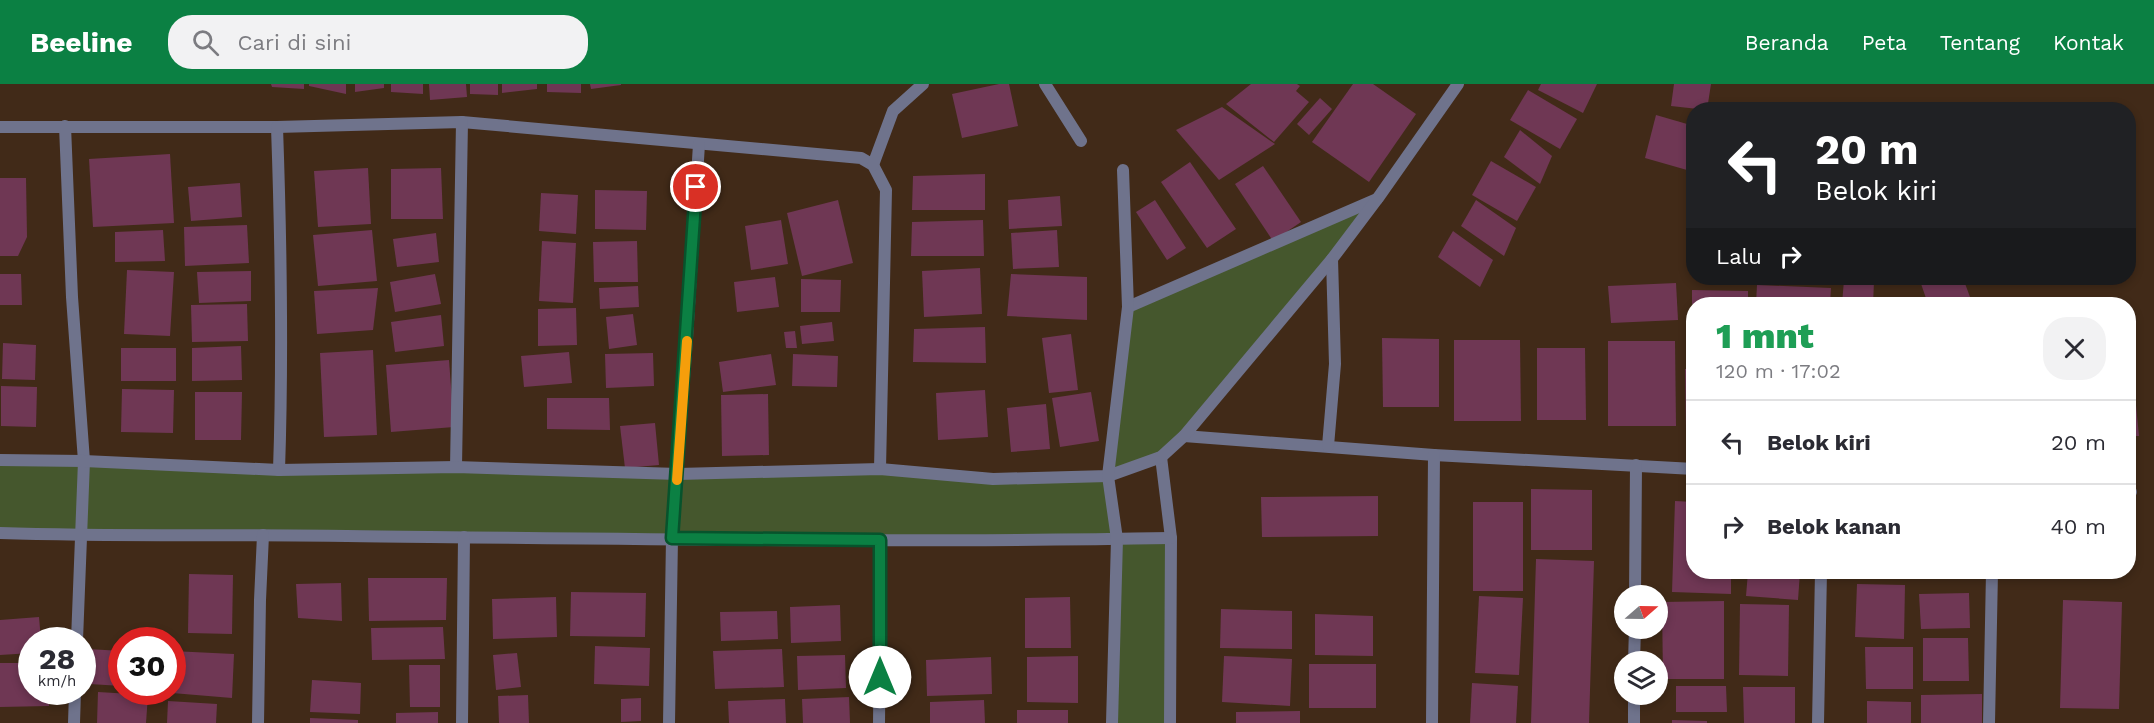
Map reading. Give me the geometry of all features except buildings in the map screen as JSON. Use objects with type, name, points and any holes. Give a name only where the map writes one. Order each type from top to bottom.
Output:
[{"type":"street","points":[[873,165],[893,111],[923,84]]},
{"type":"street","points":[[1045,84],[1081,141]]},
{"type":"street","points":[[0,460],[84,461],[279,470],[456,467],[678,474],[880,469],[993,480],[1108,476],[1161,457],[1184,435],[1332,259],[1458,84]]},
{"type":"street","points":[[0,127],[277,127],[462,122],[861,158],[873,165],[886,190],[880,469]]},
{"type":"street","points":[[456,467],[462,122]]},
{"type":"street","points":[[65,126],[72,297],[84,461],[77,627]]},
{"type":"street","points":[[277,127],[282,389],[279,470]]},
{"type":"street","points":[[669,723],[672,538],[699,144]]},
{"type":"street","points":[[1112,723],[1117,539],[1108,476],[1128,307],[1123,171]]},
{"type":"street","points":[[1128,307],[1378,198]]},
{"type":"street","points":[[1328,446],[1335,364],[1332,259]]},
{"type":"street","points":[[1184,435],[1434,455],[1686,468]]},
{"type":"street","points":[[1431,723],[1434,455]]},
{"type":"street","points":[[1161,457],[1172,538],[1170,723]]},
{"type":"street","points":[[1635,585],[1636,465]]},
{"type":"street","points":[[0,533],[80,536],[264,535],[880,540],[1172,538]]},
{"type":"street","points":[[258,723],[260,600],[264,535]]},
{"type":"street","points":[[462,723],[464,537]]},
{"type":"street","points":[[879,723],[880,540]]},
{"type":"street","points":[[1818,723],[1821,579]]},
{"type":"street","points":[[1989,723],[1992,579]]},
{"type":"street","points":[[74,723],[75,705]]},
{"type":"street","points":[[1634,705],[1634,723]]},
{"type":"green space","points":[[1378,198],[1161,457],[1108,477],[1117,539],[1171,538],[1170,723],[1112,723],[1117,540],[0,533],[0,460],[279,470],[880,469],[993,479],[1107,476],[1128,307]]},
{"type":"slow traffic","points":[[677,480],[687,341]]},
{"type":"route","points":[[696,187],[672,538],[880,540],[880,677]]}]
